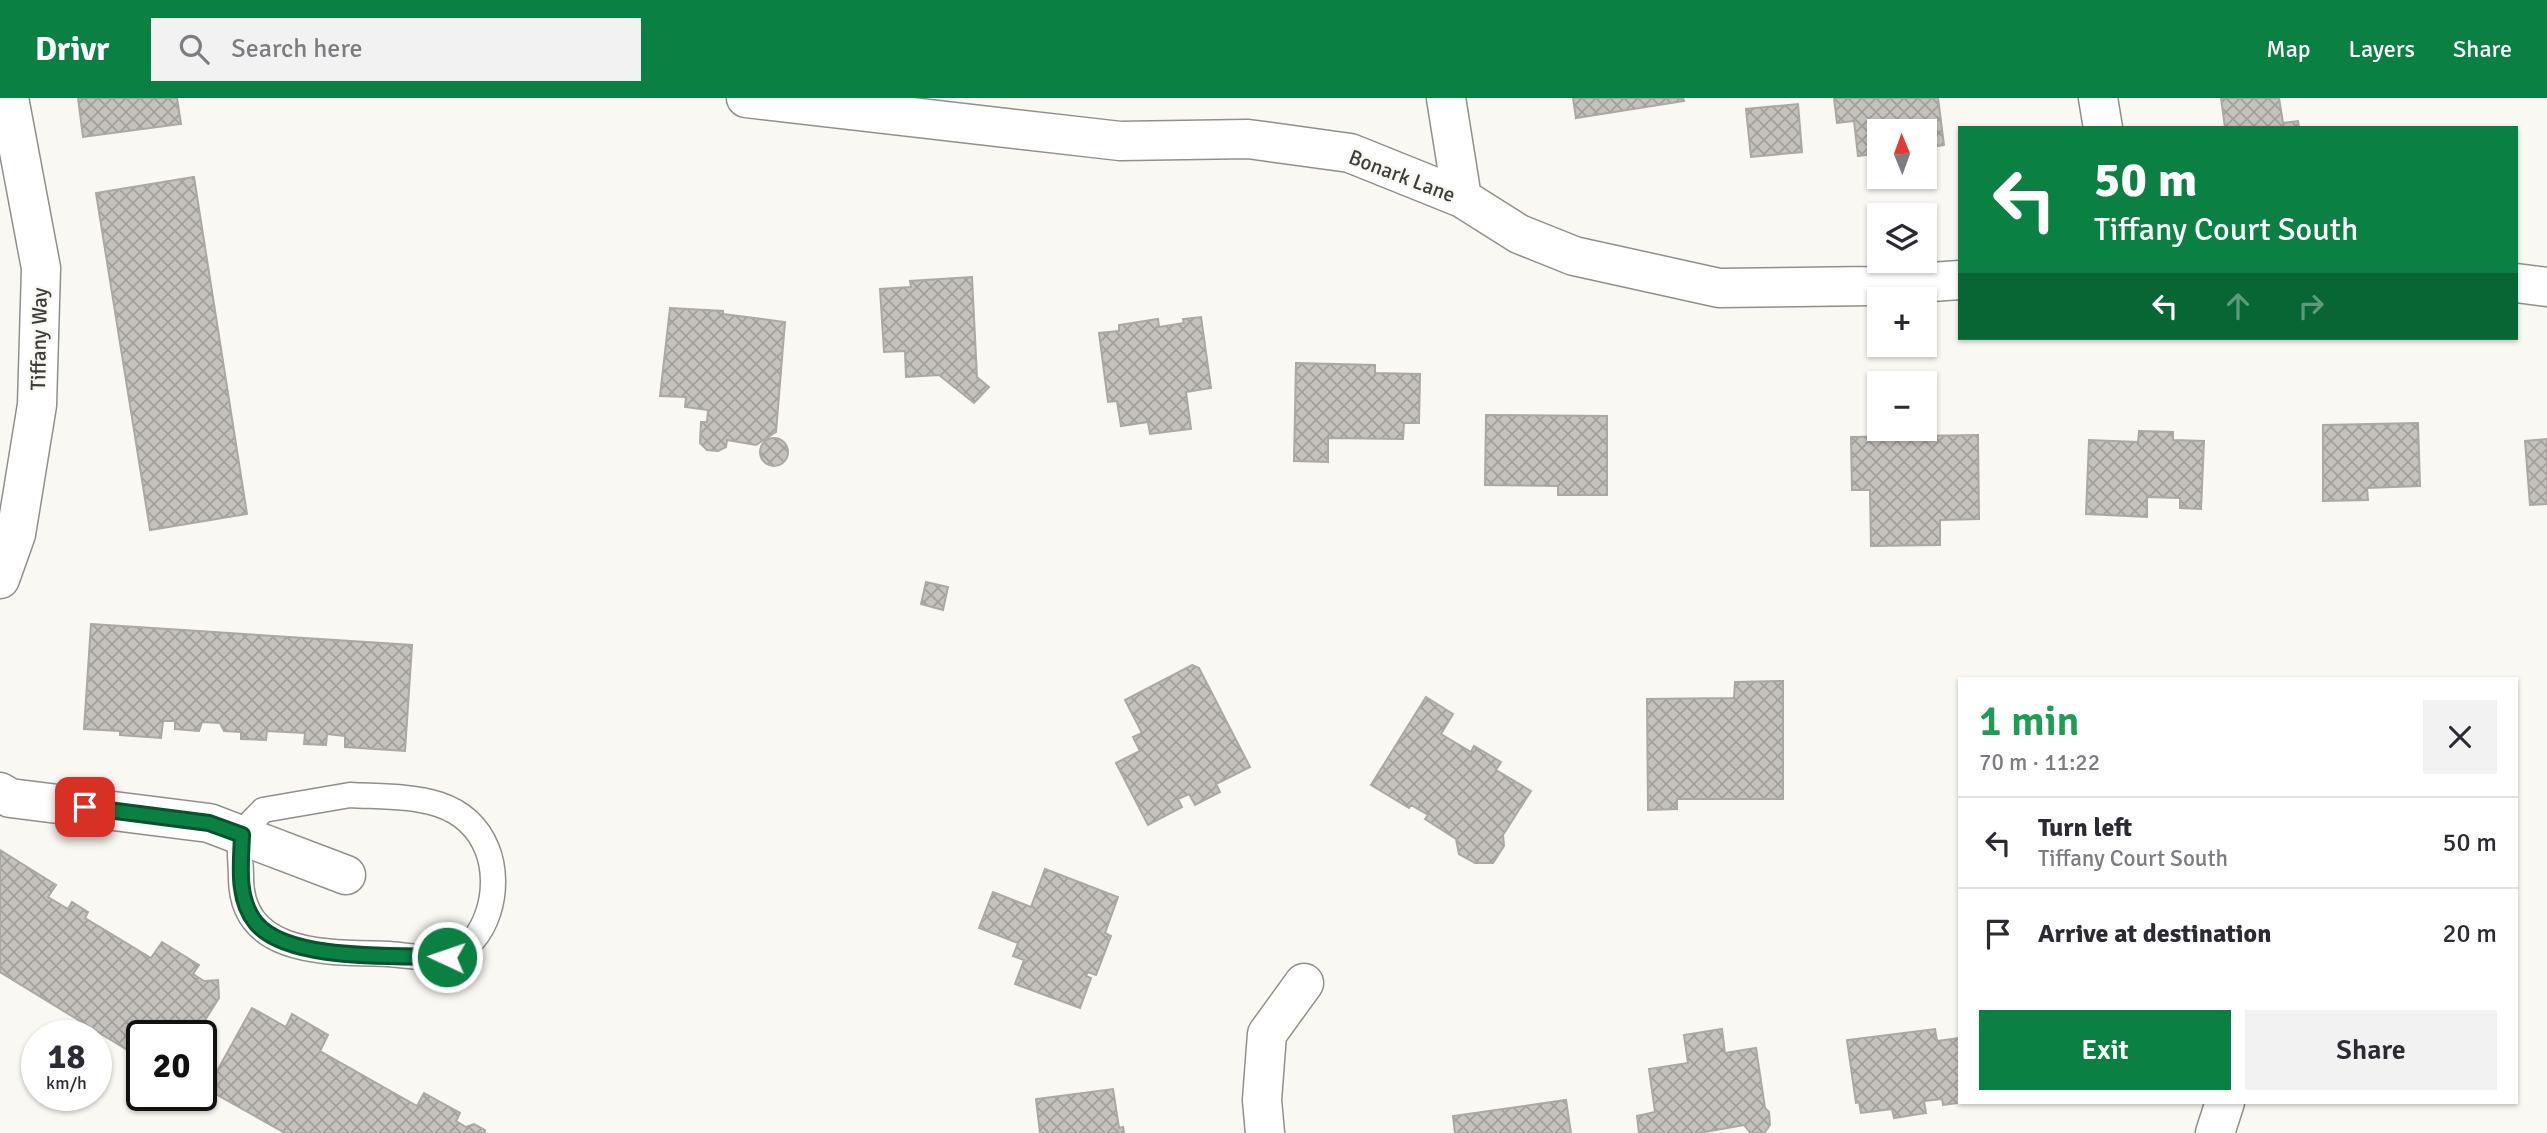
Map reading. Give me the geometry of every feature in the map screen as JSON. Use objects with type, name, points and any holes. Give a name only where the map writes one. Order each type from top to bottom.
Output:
[{"type":"street","name":"Tiffany Way","points":[[0,579],[16,534],[37,405],[41,268],[9,98]]},
{"type":"street","name":"Bonark Lane","points":[[746,98],[1120,141],[1248,139],[1350,153],[1461,198],[1519,234],[1574,256],[1719,288],[1872,286],[1958,280]]},
{"type":"street","points":[[1446,98],[1461,198]]},
{"type":"street","points":[[2098,98],[2103,126]]},
{"type":"street","points":[[2518,283],[2547,286]]},
{"type":"street","points":[[0,792],[10,798],[209,823],[346,874]]},
{"type":"street","points":[[1265,1133],[1262,1100],[1267,1034],[1304,983]]},
{"type":"street","points":[[2215,1133],[2224,1104]]},
{"type":"lane","points":[[350,795],[429,800],[463,816],[482,836],[491,858],[494,893],[487,918],[472,942],[447,957],[315,951],[290,945],[272,937],[255,922],[245,901],[241,881],[242,835],[263,810],[350,795]]},
{"type":"building","points":[[78,98],[177,98],[181,124],[83,137]]},
{"type":"building","points":[[1573,98],[1683,98],[1684,101],[1576,118]]},
{"type":"building","points":[[1834,98],[1938,98],[1944,145],[1937,146],[1937,119],[1867,119],[1867,155],[1858,156],[1854,121],[1837,123]]},
{"type":"building","points":[[2221,98],[2279,98],[2283,123],[2298,121],[2299,126],[2225,126]]},
{"type":"building","points":[[1798,104],[1802,152],[1751,157],[1746,109]]},
{"type":"building","points":[[194,177],[247,514],[150,530],[96,193]]},
{"type":"building","points":[[972,277],[977,377],[989,387],[974,403],[939,375],[906,377],[905,351],[884,352],[880,289],[911,287],[910,281]]},
{"type":"building","points":[[670,308],[723,311],[723,314],[785,322],[776,432],[756,445],[727,440],[726,447],[718,451],[707,450],[700,443],[701,422],[707,422],[708,410],[685,407],[686,397],[660,396]]},
{"type":"building","points":[[1201,317],[1211,388],[1186,392],[1191,429],[1150,434],[1148,422],[1121,426],[1117,401],[1108,402],[1099,333],[1119,331],[1119,325],[1158,319],[1159,327],[1184,323],[1183,319]]},
{"type":"building","points":[[1296,363],[1375,365],[1375,373],[1420,374],[1419,423],[1404,423],[1403,439],[1328,438],[1328,462],[1294,461]]},
{"type":"building","points":[[1486,415],[1607,416],[1607,495],[1558,495],[1558,486],[1485,485]]},
{"type":"building","points":[[2418,423],[2420,486],[2367,488],[2368,500],[2323,501],[2323,425]]},
{"type":"building","points":[[2139,431],[2173,432],[2173,440],[2204,441],[2201,509],[2180,508],[2180,498],[2147,497],[2147,517],[2086,514],[2089,440],[2138,442]]},
{"type":"building","points":[[1978,435],[1979,519],[1940,520],[1940,545],[1871,546],[1870,490],[1852,490],[1851,437],[1867,437],[1867,441],[1937,441],[1937,436]]},
{"type":"building","points":[[774,438],[784,442],[788,452],[784,462],[774,466],[764,462],[760,452],[764,442]]},
{"type":"building","points":[[2547,439],[2547,504],[2530,505],[2525,441]]},
{"type":"building","points":[[926,582],[948,587],[943,610],[921,604]]},
{"type":"building","points":[[91,624],[412,645],[405,751],[345,747],[345,736],[327,734],[326,745],[304,744],[305,733],[267,731],[266,740],[241,739],[241,732],[224,731],[220,723],[202,722],[199,731],[175,729],[175,721],[163,721],[161,738],[120,735],[120,731],[84,729]]},
{"type":"building","points":[[1192,665],[1199,668],[1250,767],[1216,784],[1220,792],[1195,805],[1189,794],[1178,799],[1182,807],[1148,825],[1116,763],[1140,751],[1133,737],[1142,733],[1125,700]]},
{"type":"building","points":[[1783,681],[1783,799],[1677,799],[1677,809],[1648,810],[1647,699],[1734,698],[1735,682]]},
{"type":"building","points":[[1426,697],[1453,714],[1441,734],[1471,752],[1474,746],[1501,762],[1496,770],[1531,791],[1503,835],[1504,846],[1493,863],[1475,863],[1459,854],[1456,839],[1425,819],[1428,815],[1411,805],[1409,808],[1371,785]]},
{"type":"building","points":[[0,850],[56,885],[48,897],[68,909],[72,902],[88,912],[85,918],[151,958],[162,942],[199,965],[193,974],[204,981],[218,980],[219,998],[205,1020],[126,1020],[126,1049],[112,1041],[112,1020],[78,1020],[0,972]]},
{"type":"building","points":[[1045,869],[1118,897],[1105,933],[1111,936],[1096,975],[1088,972],[1086,976],[1091,978],[1080,1008],[1015,984],[1024,960],[1013,956],[1018,943],[979,928],[993,892],[1031,907]]},
{"type":"building","points":[[252,1008],[286,1027],[292,1014],[328,1035],[320,1051],[417,1106],[424,1093],[460,1113],[456,1121],[466,1127],[474,1124],[485,1130],[485,1133],[285,1133],[217,1095],[217,1071]]},
{"type":"building","points":[[1722,1029],[1725,1053],[1756,1048],[1765,1108],[1769,1112],[1770,1125],[1764,1133],[1751,1133],[1744,1125],[1699,1133],[1639,1133],[1637,1116],[1655,1112],[1649,1069],[1688,1063],[1684,1035]]},
{"type":"building","points":[[1935,1029],[1937,1041],[1958,1038],[1958,1103],[1943,1105],[1942,1099],[1924,1101],[1926,1113],[1894,1118],[1892,1109],[1861,1113],[1859,1102],[1856,1103],[1847,1040]]},
{"type":"building","points":[[1113,1089],[1119,1128],[1123,1127],[1124,1133],[1040,1133],[1036,1099]]},
{"type":"building","points":[[1566,1100],[1571,1133],[1455,1133],[1453,1116]]},
{"type":"route","points":[[85,807],[209,823],[242,835],[241,881],[245,901],[255,922],[272,937],[290,945],[315,951],[447,957]]}]
